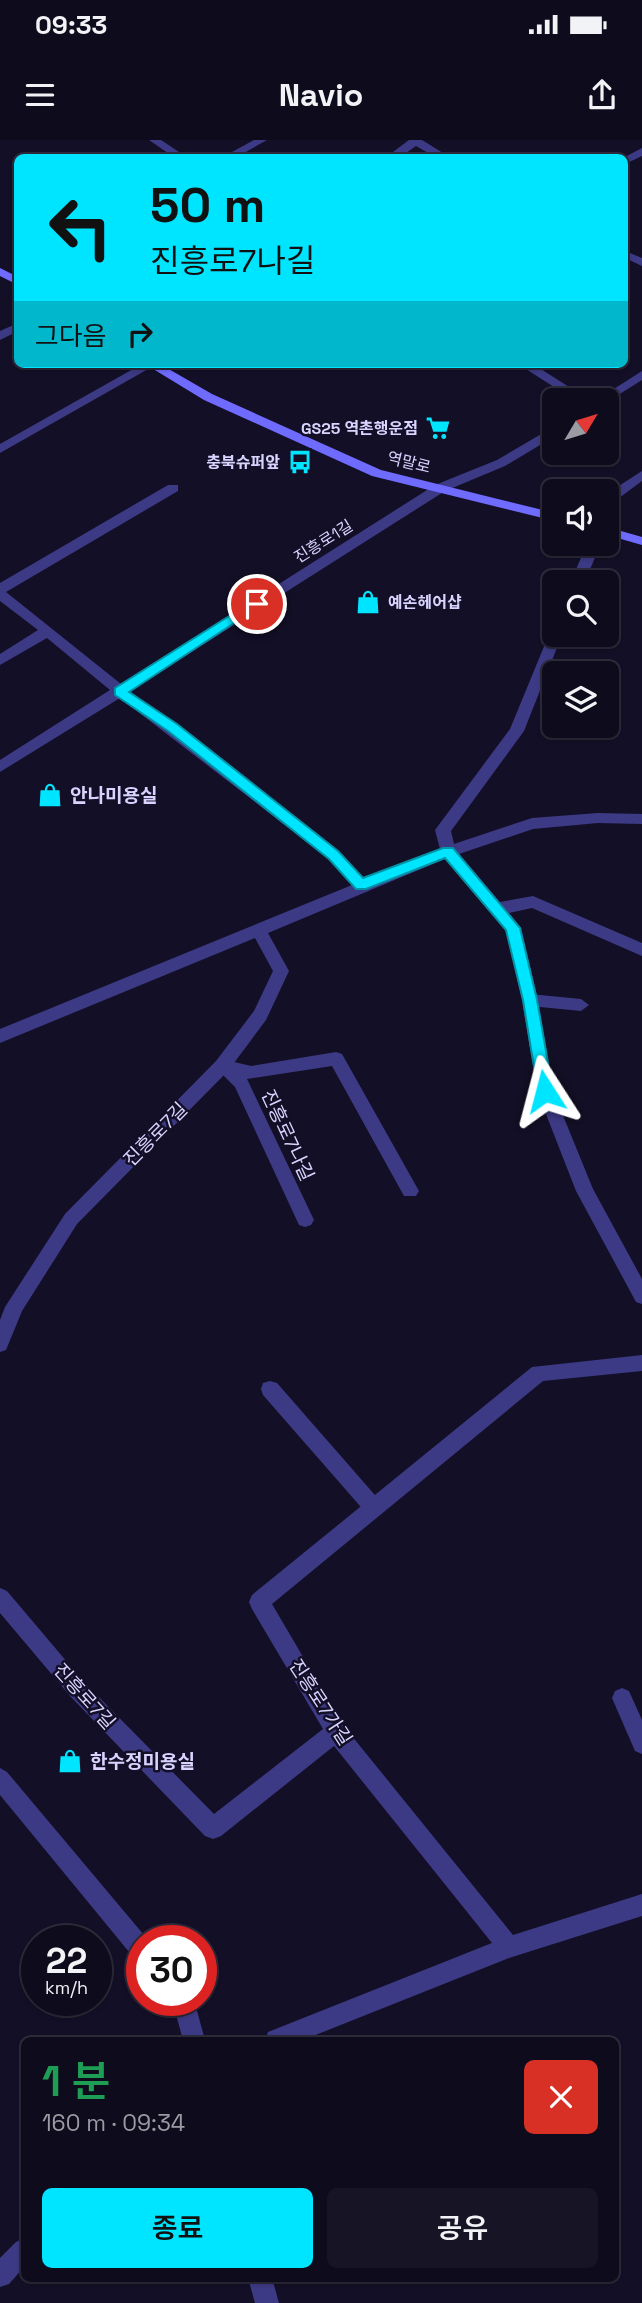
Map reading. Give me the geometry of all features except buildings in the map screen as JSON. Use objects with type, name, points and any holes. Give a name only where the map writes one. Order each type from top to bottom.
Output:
[{"type":"street","points":[[154,140],[177,154]]},
{"type":"street","points":[[234,154],[262,140]]},
{"type":"street","points":[[398,154],[415,140],[439,154]]},
{"type":"street","points":[[0,449],[144,368]]},
{"type":"street","name":"역말로","points":[[158,368],[208,397],[377,473],[542,514]]},
{"type":"street","points":[[531,368],[564,388]]},
{"type":"street","points":[[620,389],[642,375]]},
{"type":"street","name":"진흥로1길","points":[[0,768],[440,488],[501,463],[542,438]]},
{"type":"street","points":[[619,492],[642,475]]},
{"type":"street","points":[[173,488],[0,591],[120,691],[172,728],[334,855],[361,885]]},
{"type":"street","points":[[619,534],[642,541]]},
{"type":"street","points":[[0,660],[47,631]]},
{"type":"street","points":[[550,647],[517,731],[443,830],[448,852],[513,928],[530,1000],[545,1091],[585,1191],[642,1296]]},
{"type":"street","points":[[0,1036],[361,885],[448,852],[532,824],[598,818],[642,819]]},
{"type":"street","points":[[497,909],[533,902],[642,950]]},
{"type":"street","points":[[258,929],[281,971],[260,1015],[222,1066],[251,1073],[336,1059],[410,1191]]},
{"type":"street","points":[[530,1000],[580,1005]]},
{"type":"street","name":"진흥로7나길","points":[[222,1066],[242,1083],[305,1220]]},
{"type":"street","name":"진흥로7길","points":[[0,1344],[14,1307],[71,1219],[222,1066]]},
{"type":"street","name":"진흥로7가길","points":[[509,1947],[336,1732],[258,1602],[539,1373],[642,1363]]},
{"type":"street","points":[[270,1390],[374,1508]]},
{"type":"street","name":"진흥로7길","points":[[0,1598],[77,1689],[213,1828],[336,1732]]},
{"type":"street","points":[[622,1698],[642,1744]]},
{"type":"street","points":[[0,1779],[126,1931]]},
{"type":"street","points":[[284,2037],[509,1947],[642,1905]]},
{"type":"street","points":[[187,2016],[193,2037]]},
{"type":"street","points":[[0,2275],[21,2253]]},
{"type":"street","points":[[261,2282],[267,2303]]},
{"type":"place","name":"GS25 역촌행운점","points":[[438,428]]},
{"type":"place","name":"충북슈퍼앞","points":[[300,462]]},
{"type":"place","name":"예손헤어샵","points":[[368,602]]},
{"type":"place","name":"안나미용실","points":[[50,795]]},
{"type":"place","name":"한수정미용실","points":[[70,1761]]},
{"type":"route","points":[[257,604],[120,691],[172,728],[334,855],[361,885],[448,852],[513,928],[530,1000],[545,1091]]}]
